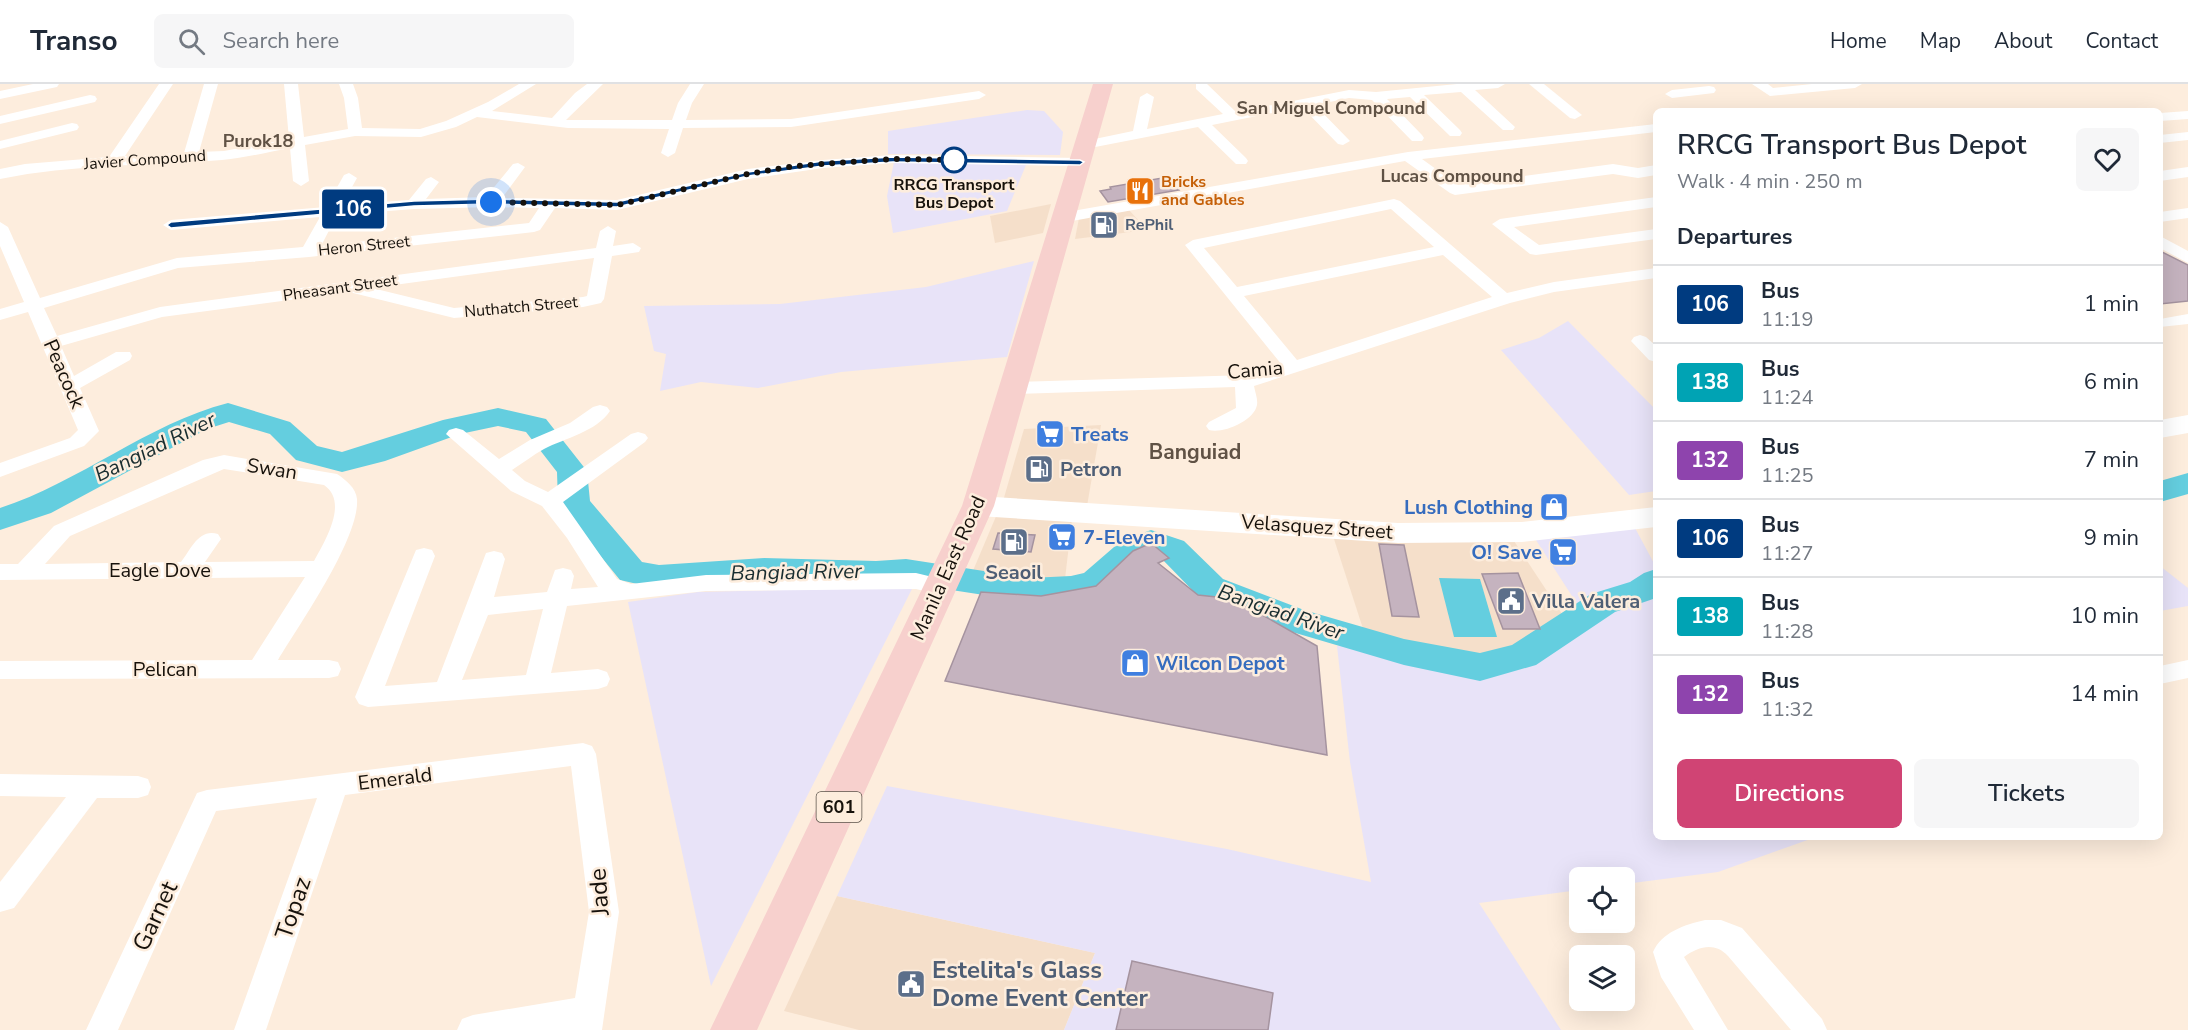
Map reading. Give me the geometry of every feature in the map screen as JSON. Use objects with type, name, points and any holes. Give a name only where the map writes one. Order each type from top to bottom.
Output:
[{"type":"main road","name":"Manila East Road","points":[[733,1030],[978,506],[1061,218],[1103,84]]},
{"type":"main road","points":[[2163,428],[2188,424]]},
{"type":"main road","name":"Velasquez Street","points":[[978,506],[1398,533],[1522,532],[1653,517]]},
{"type":"street","points":[[0,95],[30,86],[52,84]]},
{"type":"street","points":[[114,161],[166,84]]},
{"type":"street","points":[[190,156],[212,84]]},
{"type":"street","points":[[291,84],[301,181]]},
{"type":"street","points":[[346,84],[351,98],[355,132]]},
{"type":"street","name":"Javier Compound","points":[[0,174],[26,169],[253,151],[355,132],[421,133],[436,130],[476,112],[514,94],[529,84]]},
{"type":"street","points":[[556,122],[580,96],[596,84]]},
{"type":"street","points":[[668,153],[685,103],[697,84]]},
{"type":"street","points":[[954,84],[962,97]]},
{"type":"street","points":[[171,225],[414,204],[491,202],[587,205],[591,211],[597,213],[613,213],[629,210],[645,200],[748,174],[823,164],[893,159],[1082,154],[1139,135],[1203,124],[1306,99],[1349,94],[1377,96],[1498,84]]},
{"type":"street","points":[[1536,84],[1575,116]]},
{"type":"street","points":[[1660,84],[1688,104]]},
{"type":"street","points":[[1759,84],[1770,92],[1855,84]]},
{"type":"street","points":[[1201,86],[1234,117]]},
{"type":"street","points":[[1465,88],[1508,127]]},
{"type":"street","points":[[1672,94],[1709,90]]},
{"type":"street","points":[[1414,93],[1455,134]]},
{"type":"street","points":[[476,112],[556,122],[605,125],[791,123],[979,95]]},
{"type":"street","points":[[1377,96],[1417,138]]},
{"type":"street","points":[[1139,135],[1147,98]]},
{"type":"street","points":[[0,120],[90,99]]},
{"type":"street","points":[[1306,99],[1343,141]]},
{"type":"street","points":[[2163,117],[2188,115]]},
{"type":"street","points":[[1203,124],[1241,161]]},
{"type":"street","points":[[0,145],[72,127]]},
{"type":"street","points":[[1061,218],[1408,156],[1653,128]]},
{"type":"street","points":[[2163,139],[2188,136]]},
{"type":"street","points":[[1408,156],[1455,190],[1613,170],[1638,173],[1653,170]]},
{"type":"street","points":[[491,202],[518,167]]},
{"type":"street","points":[[2163,176],[2188,172]]},
{"type":"street","points":[[309,252],[349,178]]},
{"type":"street","points":[[414,204],[430,182]]},
{"type":"street","points":[[1653,202],[1500,224],[1536,250],[1653,234]]},
{"type":"street","name":"Heron Street","points":[[0,315],[166,265],[534,227],[550,204]]},
{"type":"street","points":[[1512,297],[1448,249],[1394,204],[1192,245],[1292,365],[1512,297],[1554,287],[1653,273]]},
{"type":"street","points":[[2163,217],[2188,213]]},
{"type":"street","name":"Peacock","points":[[0,227],[89,431],[77,442],[0,470]]},
{"type":"street","name":"Nuthatch Street","points":[[344,287],[454,313],[582,302],[595,299],[608,231]]},
{"type":"street","points":[[2163,243],[2188,258]]},
{"type":"street","name":"Pheasant Street","points":[[50,344],[160,312],[633,248]]},
{"type":"street","points":[[1233,293],[1448,249]]},
{"type":"street","points":[[2165,323],[2188,319]]},
{"type":"street","points":[[1640,341],[1653,353]]},
{"type":"street","points":[[70,386],[123,356]]},
{"type":"street","name":"Camia","points":[[1015,384],[1244,372],[1269,365],[1292,365]]},
{"type":"street","name":"Camia","points":[[1015,384],[1243,381],[1275,374],[1292,365]]},
{"type":"street","points":[[1216,426],[1247,409],[1249,404],[1243,381]]},
{"type":"street","points":[[497,470],[537,445],[577,427],[600,411]]},
{"type":"street","points":[[456,434],[518,486],[549,501],[575,533],[609,585],[631,592]]},
{"type":"street","points":[[549,501],[638,438]]},
{"type":"street","name":"Swan","points":[[24,571],[63,531],[210,465],[224,462],[330,478],[343,488],[347,501],[345,518],[320,569],[259,669]]},
{"type":"street","points":[[188,570],[210,539]]},
{"type":"street","points":[[424,556],[368,697],[598,679]]},
{"type":"street","points":[[446,690],[479,607],[494,559]]},
{"type":"street","name":"Eagle Dove","points":[[0,572],[320,569]]},
{"type":"street","points":[[479,607],[560,588],[631,592],[706,583],[944,581]]},
{"type":"street","points":[[536,683],[560,588]]},
{"type":"street","name":"Pelican","points":[[0,670],[329,669]]},
{"type":"street","points":[[2163,674],[2188,669]]},
{"type":"street","name":"Emerald","points":[[207,801],[583,754]]},
{"type":"street","name":"Jade","points":[[583,754],[604,912],[588,1021]]},
{"type":"street","points":[[0,785],[138,787]]},
{"type":"street","name":"Topaz","points":[[250,1030],[336,786]]},
{"type":"street","points":[[0,899],[4,899],[89,787]]},
{"type":"street","name":"Garnet","points":[[102,1030],[207,801]]},
{"type":"street","points":[[1712,1030],[1672,967],[1668,952],[1675,944],[1711,932],[1727,935],[1739,946],[1811,1030]]},
{"type":"street","points":[[473,1030],[588,1021]]},
{"type":"shaded area","points":[[1027,110],[1044,111],[1063,132],[1060,155],[888,154],[888,131]]},
{"type":"shaded area","points":[[894,162],[1026,165],[1007,211],[893,233],[887,196]]},
{"type":"shaded area","points":[[1051,204],[1043,233],[995,243],[990,216]]},
{"type":"shaded area","points":[[1129,210],[1147,230],[1075,239],[1079,218]]},
{"type":"shaded area","points":[[1034,261],[1007,357],[841,372],[758,388],[701,382],[660,391],[666,354],[654,351],[644,306],[780,304],[926,287]]},
{"type":"shaded area","points":[[1568,321],[1653,407],[1653,491],[1629,495],[1501,350],[1539,338]]},
{"type":"shaded area","points":[[1101,425],[1087,506],[1003,501],[1024,429]]},
{"type":"shaded area","points":[[997,514],[1072,519],[1065,579],[972,573]]},
{"type":"shaded area","points":[[1635,528],[1653,561],[1653,575],[1634,588],[1600,598],[1581,610],[1534,537]]},
{"type":"shaded area","points":[[1333,536],[1514,541],[1566,620],[1510,655],[1475,662],[1408,650],[1366,638]]},
{"type":"shaded area","points":[[2163,568],[2188,588],[2188,606],[2163,610]]},
{"type":"shaded area","points":[[913,587],[711,986],[628,602],[698,592]]},
{"type":"shaded area","points":[[1653,595],[1653,840],[1808,840],[1718,872],[1635,883],[1635,867],[1569,867],[1569,891],[1479,903],[1561,1030],[1064,1030],[1095,953],[837,896],[887,786],[1227,849],[1371,882],[1350,762],[1337,646],[1364,647],[1472,674],[1519,665],[1551,643],[1611,608]]},
{"type":"shaded area","name":"Estelita's Glass Dome Event Center","points":[[837,896],[1095,953],[1064,1030],[859,1030],[784,1011]]},
{"type":"water","points":[[1439,578],[1480,579],[1497,637],[1454,637]]},
{"type":"building","name":"Bricks and Gables","points":[[1168,177],[1179,190],[1108,202],[1100,191],[1111,189],[1110,187]]},
{"type":"building","points":[[2163,252],[2188,265],[2188,301],[2163,304]]},
{"type":"building","name":"Seaoil","points":[[998,533],[1035,535],[1031,552],[993,549]]},
{"type":"building","name":"Wilcon Depot","points":[[1151,543],[1169,558],[1158,563],[1198,595],[1226,598],[1250,608],[1317,646],[1327,755],[945,681],[981,592],[1041,596],[1096,586],[1133,551]]},
{"type":"building","points":[[1379,544],[1404,545],[1419,617],[1392,616]]},
{"type":"building","name":"Villa Valera","points":[[1518,573],[1540,629],[1503,629],[1482,574]]},
{"type":"building","points":[[1132,961],[1273,993],[1268,1030],[1116,1030]]},
{"type":"waterway","name":"Bangiad River","points":[[0,519],[40,506],[197,423],[228,412],[280,428],[307,453],[342,462],[374,454],[453,426],[498,417],[536,425],[572,471],[574,503],[632,572],[659,577],[764,570],[876,573],[906,571],[1030,590],[1071,588],[1095,582],[1133,549],[1151,541],[1172,549],[1211,588],[1294,620],[1404,652],[1480,667],[1523,655],[1603,603],[1642,591],[1653,583]]},
{"type":"waterway","name":"Bangiad River","points":[[2163,491],[2188,483]]},
{"type":"bus line","name":"106","points":[[171,225],[414,204],[491,202],[617,205],[748,174],[795,166],[893,159],[1080,162]]},
{"type":"place","name":"RRCG Transport Bus Depot","points":[[954,160]]},
{"type":"place","name":"Bricks and Gables","points":[[1140,191]]},
{"type":"place","name":"RePhil","points":[[1104,225]]},
{"type":"place","name":"Treats","points":[[1050,434]]},
{"type":"place","name":"Petron","points":[[1039,469]]},
{"type":"place","name":"Lush Clothing","points":[[1554,507]]},
{"type":"place","name":"7-Eleven","points":[[1062,537]]},
{"type":"place","name":"Seaoil","points":[[1014,542]]},
{"type":"place","name":"O! Save","points":[[1563,552]]},
{"type":"place","name":"Villa Valera","points":[[1511,601]]},
{"type":"place","name":"Wilcon Depot","points":[[1135,663]]},
{"type":"place","name":"Estelita's Glass Dome Event Center","points":[[911,984]]},
{"type":"district","name":"San Miguel Compound","points":[[1331,108]]},
{"type":"district","name":"Purok18","points":[[258,141]]},
{"type":"district","name":"Lucas Compound","points":[[1452,176]]},
{"type":"district","name":"Banguiad","points":[[1195,452]]},
{"type":"route","points":[[491,202],[617,205],[748,174],[795,166],[893,159],[962,160],[954,160]]}]
